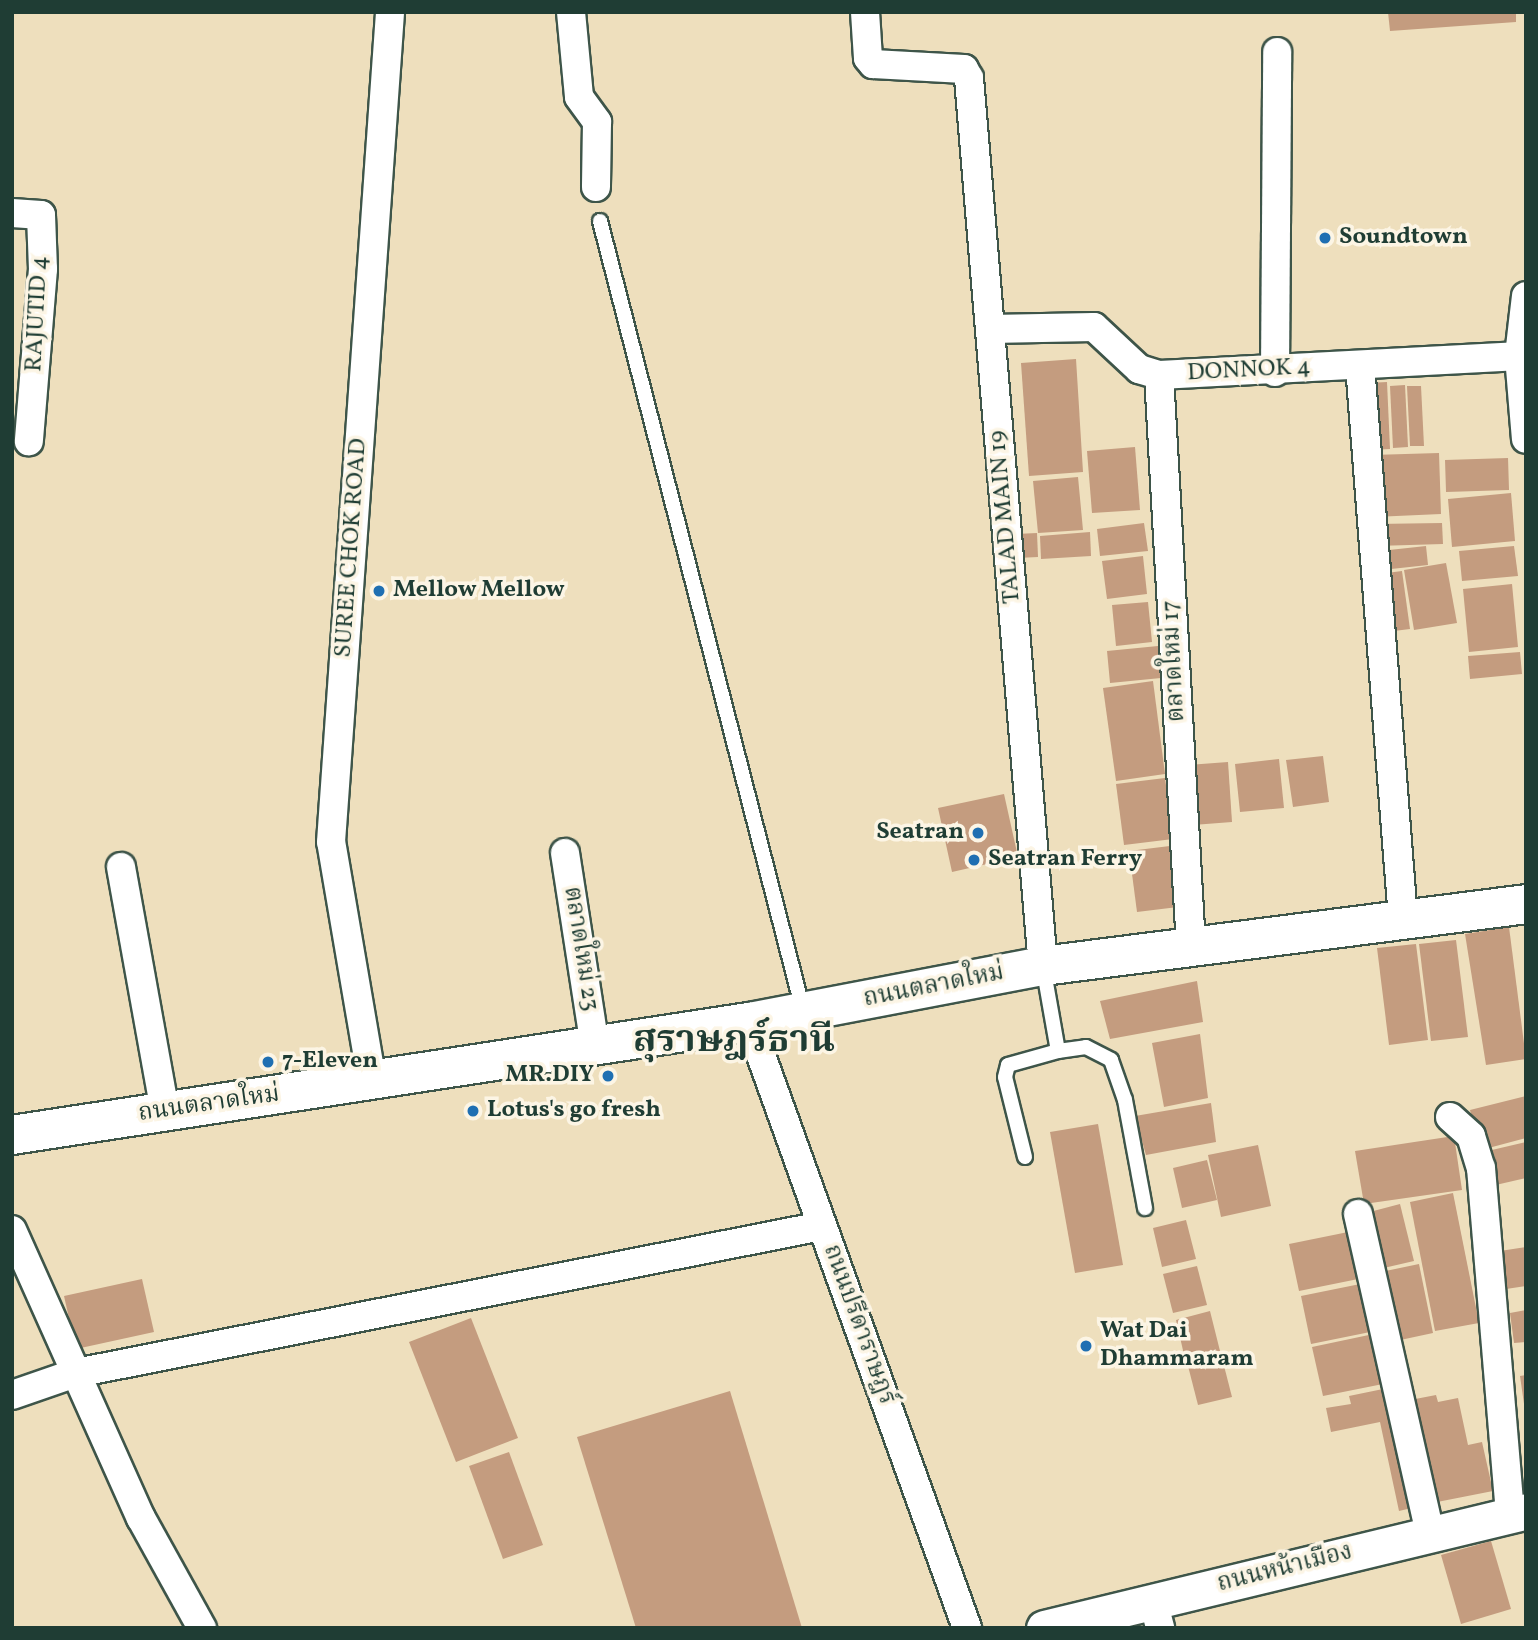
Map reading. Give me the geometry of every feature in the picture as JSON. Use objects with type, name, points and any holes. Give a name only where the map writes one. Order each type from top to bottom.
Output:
[{"type":"main road","name":"ถนนตลาดใหม่","points":[[12,1135],[749,1021],[1043,967],[1526,904]]},
{"type":"street","name":"SUREE CHOK ROAD","points":[[372,1081],[331,842],[390,12]]},
{"type":"street","points":[[571,12],[579,97],[597,122],[596,187]]},
{"type":"street","name":"TALAD MAIN 19","points":[[865,12],[868,58],[873,65],[964,69],[969,78],[1043,967]]},
{"type":"street","points":[[1275,372],[1277,52]]},
{"type":"street","name":"RAJUTID 4","points":[[12,213],[41,215],[43,269],[29,441]]},
{"type":"street","points":[[1526,296],[1522,356],[1526,439]]},
{"type":"street","name":"DONNOK 4","points":[[990,329],[1094,327],[1139,369],[1159,375],[1275,372],[1522,356]]},
{"type":"street","points":[[1360,365],[1403,919]]},
{"type":"street","name":"ตลาดใหม่ 17","points":[[1159,375],[1191,947]]},
{"type":"street","name":"ตลาดใหม่ 23","points":[[565,853],[595,1046]]},
{"type":"street","points":[[121,867],[165,1112]]},
{"type":"street","name":"ถนนปรีดาราษฎร์","points":[[749,1021],[967,1628]]},
{"type":"street","points":[[1450,1117],[1471,1136],[1481,1168],[1518,1513]]},
{"type":"street","points":[[1358,1214],[1430,1533]]},
{"type":"street","points":[[12,1395],[76,1373],[822,1226]]},
{"type":"street","points":[[12,1230],[141,1518],[202,1628]]},
{"type":"street","name":"ถนนหน้าเมือง","points":[[1044,1628],[1156,1614],[1430,1533],[1518,1513]]},
{"type":"lane","points":[[600,221],[803,1011]]},
{"type":"lane","points":[[1043,967],[1058,1051]]},
{"type":"lane","points":[[1025,1157],[1004,1077],[1008,1065],[1058,1051],[1086,1047],[1111,1060],[1125,1100],[1145,1208]]},
{"type":"building","points":[[1388,12],[1516,12],[1516,22],[1390,31]]},
{"type":"building","points":[[1076,359],[1083,472],[1029,476],[1021,363]]},
{"type":"building","points":[[1387,382],[1390,449],[1370,450],[1367,383]]},
{"type":"building","points":[[1405,385],[1408,447],[1393,448],[1390,386]]},
{"type":"building","points":[[1407,386],[1421,386],[1424,446],[1410,446]]},
{"type":"building","points":[[1135,447],[1140,510],[1092,513],[1087,451]]},
{"type":"building","points":[[1439,453],[1441,514],[1374,517],[1372,455]]},
{"type":"building","points":[[1508,458],[1509,490],[1446,492],[1445,460]]},
{"type":"building","points":[[1078,477],[1083,530],[1038,533],[1033,481]]},
{"type":"building","points":[[1511,493],[1515,541],[1452,547],[1448,499]]},
{"type":"building","points":[[1144,523],[1148,551],[1100,556],[1097,529]]},
{"type":"building","points":[[1442,523],[1443,544],[1376,546],[1375,524]]},
{"type":"building","points":[[1090,532],[1091,556],[1041,559],[1040,536]]},
{"type":"building","points":[[1037,533],[1038,557],[1017,558],[1016,534]]},
{"type":"building","points":[[1426,546],[1428,565],[1382,570],[1380,551]]},
{"type":"building","points":[[1514,546],[1518,576],[1462,581],[1459,551]]},
{"type":"building","points":[[1143,556],[1147,594],[1107,599],[1102,561]]},
{"type":"building","points":[[1446,563],[1457,623],[1414,630],[1404,570]]},
{"type":"building","points":[[1402,571],[1410,629],[1386,632],[1379,574]]},
{"type":"building","points":[[1512,584],[1518,647],[1469,652],[1463,589]]},
{"type":"building","points":[[1148,602],[1152,642],[1116,646],[1112,605]]},
{"type":"building","points":[[1158,646],[1161,678],[1110,683],[1107,651]]},
{"type":"building","points":[[1520,652],[1522,674],[1470,679],[1468,656]]},
{"type":"building","points":[[1153,681],[1165,774],[1116,781],[1103,688]]},
{"type":"building","points":[[1323,756],[1329,802],[1293,807],[1286,760]]},
{"type":"building","points":[[1279,759],[1284,808],[1240,812],[1235,764]]},
{"type":"building","points":[[1228,762],[1232,822],[1193,825],[1188,765]]},
{"type":"building","points":[[1165,778],[1173,839],[1124,845],[1116,784]]},
{"type":"building","name":"Seatran","points":[[1004,794],[1018,857],[952,872],[938,808]]},
{"type":"building","points":[[1178,845],[1186,906],[1137,912],[1129,851]]},
{"type":"building","points":[[1509,927],[1526,1059],[1486,1065],[1465,934]]},
{"type":"building","points":[[1456,940],[1468,1037],[1431,1041],[1419,944]]},
{"type":"building","points":[[1416,944],[1428,1040],[1389,1045],[1377,948]]},
{"type":"building","points":[[1197,981],[1203,1022],[1110,1039],[1100,1001]]},
{"type":"building","points":[[1200,1034],[1208,1098],[1164,1107],[1152,1043]]},
{"type":"building","points":[[1526,1096],[1526,1138],[1481,1150],[1470,1110]]},
{"type":"building","points":[[1211,1103],[1216,1142],[1146,1155],[1135,1116]]},
{"type":"building","points":[[1098,1124],[1123,1265],[1075,1273],[1050,1132]]},
{"type":"building","points":[[1454,1136],[1462,1190],[1364,1204],[1355,1151]]},
{"type":"building","points":[[1526,1142],[1526,1178],[1487,1187],[1479,1153]]},
{"type":"building","points":[[1258,1145],[1271,1206],[1221,1217],[1208,1155]]},
{"type":"building","points":[[1207,1160],[1217,1200],[1182,1208],[1173,1168]]},
{"type":"building","points":[[1453,1193],[1479,1323],[1435,1331],[1410,1202]]},
{"type":"building","points":[[1400,1204],[1414,1261],[1375,1270],[1362,1214]]},
{"type":"building","points":[[1186,1220],[1196,1259],[1162,1267],[1153,1228]]},
{"type":"building","points":[[1358,1230],[1368,1277],[1299,1291],[1289,1244]]},
{"type":"building","points":[[1526,1247],[1526,1286],[1506,1289],[1500,1251]]},
{"type":"building","points":[[1419,1264],[1433,1333],[1391,1342],[1376,1273]]},
{"type":"building","points":[[1197,1266],[1207,1305],[1173,1313],[1163,1274]]},
{"type":"building","points":[[142,1279],[154,1332],[76,1349],[64,1296]]},
{"type":"building","points":[[1370,1282],[1380,1330],[1311,1344],[1301,1296]]},
{"type":"building","points":[[1526,1310],[1526,1342],[1514,1343],[1510,1313]]},
{"type":"building","points":[[1210,1311],[1220,1351],[1185,1359],[1176,1320]]},
{"type":"building","points":[[471,1318],[518,1438],[456,1462],[409,1342]]},
{"type":"building","points":[[1383,1332],[1393,1382],[1323,1396],[1312,1347]]},
{"type":"building","points":[[1222,1358],[1232,1397],[1198,1405],[1188,1366]]},
{"type":"building","points":[[1526,1375],[1526,1403],[1524,1404],[1520,1376]]},
{"type":"building","points":[[1383,1389],[1387,1410],[1399,1408],[1420,1506],[1399,1511],[1380,1422],[1331,1432],[1326,1408],[1351,1404],[1349,1396]]},
{"type":"building","points":[[730,1391],[802,1628],[636,1628],[577,1437]]},
{"type":"building","points":[[1436,1395],[1438,1402],[1458,1398],[1468,1445],[1482,1442],[1493,1491],[1427,1504],[1405,1401]]},
{"type":"building","points":[[509,1452],[543,1545],[503,1559],[469,1466]]},
{"type":"building","points":[[1491,1541],[1511,1609],[1461,1624],[1441,1555]]},
{"type":"place","name":"Soundtown","points":[[1325,238]]},
{"type":"place","name":"Mellow Mellow","points":[[379,591]]},
{"type":"place","name":"Seatran","points":[[978,833]]},
{"type":"place","name":"Seatran Ferry","points":[[974,860]]},
{"type":"place","name":"7-Eleven","points":[[268,1062]]},
{"type":"place","name":"MR.DIY","points":[[608,1076]]},
{"type":"place","name":"Lotus's go fresh","points":[[473,1111]]},
{"type":"place","name":"Wat Dai Dhammaram","points":[[1086,1346]]},
{"type":"district","name":"สุราษฎร์ธานี","points":[[734,1042]]}]
